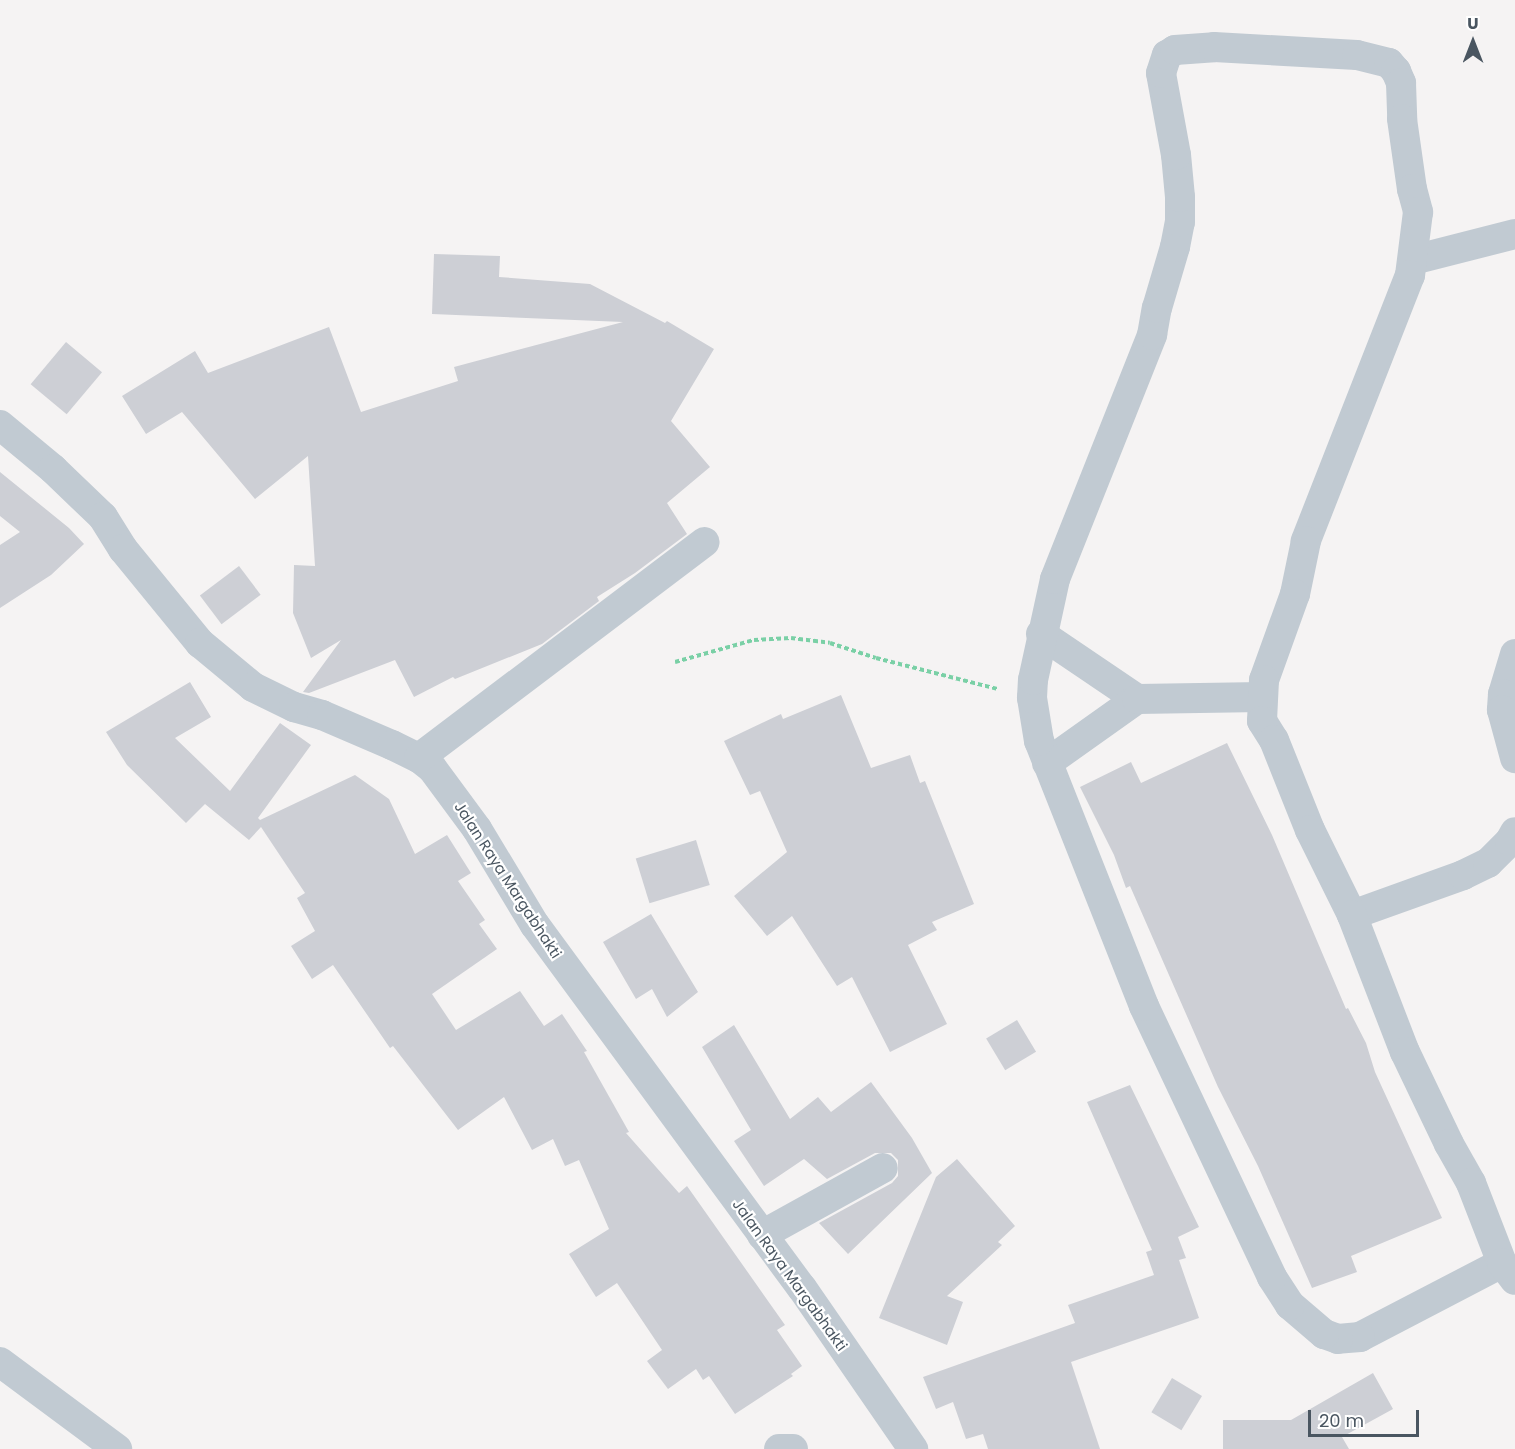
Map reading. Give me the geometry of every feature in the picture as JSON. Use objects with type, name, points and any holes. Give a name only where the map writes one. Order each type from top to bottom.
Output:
[{"type":"street","points":[[1214,47],[1357,55],[1389,63],[1396,70],[1401,83],[1402,119],[1412,189],[1418,212],[1413,260],[1401,302],[1306,541],[1295,594],[1264,680],[1263,721],[1274,740],[1310,830],[1352,915],[1405,1052],[1471,1183],[1509,1271],[1360,1337],[1338,1339],[1324,1334],[1290,1305],[1272,1277],[1144,1006],[1047,763],[1035,725],[1032,698],[1041,634],[1055,579],[1152,335],[1157,308],[1175,247],[1180,222],[1180,197],[1176,155],[1161,73],[1167,55],[1183,48],[1214,47]]},
{"type":"street","points":[[1413,260],[1515,234]]},
{"type":"street","name":"Jalan Raya Margabhakti","points":[[0,425],[53,469],[103,517],[123,549],[200,643],[253,687],[419,758],[432,768],[456,799],[535,925],[762,1235],[913,1449]]},
{"type":"street","points":[[419,758],[705,542]]},
{"type":"street","points":[[1041,634],[1137,699]]},
{"type":"street","points":[[1515,654],[1503,694],[1502,710],[1506,732],[1515,758]]},
{"type":"street","points":[[1047,763],[1137,699],[1263,697]]},
{"type":"street","points":[[1352,915],[1463,875],[1488,862],[1510,841],[1515,832]]},
{"type":"street","points":[[762,1235],[883,1168]]},
{"type":"street","points":[[0,1362],[117,1449]]},
{"type":"street","points":[[779,1449],[793,1449]]},
{"type":"path","points":[[675,662],[754,640],[791,638],[830,643],[876,658],[1032,698]]},
{"type":"building","points":[[434,254],[500,256],[499,277],[590,284],[665,323],[667,321],[714,349],[671,421],[710,467],[667,503],[687,534],[635,573],[597,597],[599,601],[542,644],[455,679],[453,677],[414,697],[395,660],[309,693],[303,692],[341,640],[311,658],[293,613],[294,565],[315,566],[308,456],[255,499],[182,412],[146,434],[122,396],[195,351],[208,373],[329,327],[361,412],[458,381],[454,367],[623,322],[432,314]]},
{"type":"building","points":[[66,342],[102,372],[67,414],[31,384]]},
{"type":"building","points":[[0,472],[69,528],[84,544],[51,575],[0,608],[0,545],[20,532],[0,516]]},
{"type":"building","points":[[239,566],[261,595],[222,624],[200,595]]},
{"type":"building","points":[[190,682],[211,717],[175,738],[230,791],[280,723],[311,745],[258,818],[260,820],[355,775],[389,799],[415,854],[447,835],[471,873],[458,881],[485,920],[479,924],[497,949],[432,994],[456,1030],[520,991],[544,1026],[562,1014],[587,1051],[584,1052],[629,1132],[626,1133],[679,1193],[687,1186],[785,1325],[777,1330],[802,1366],[791,1374],[793,1376],[735,1414],[709,1376],[703,1380],[696,1369],[668,1389],[647,1361],[662,1350],[617,1283],[596,1297],[569,1254],[609,1229],[579,1160],[565,1166],[553,1139],[532,1150],[504,1097],[458,1130],[393,1046],[390,1048],[333,965],[312,979],[291,946],[315,931],[297,898],[305,893],[261,827],[249,840],[205,804],[186,823],[127,765],[106,732]]},
{"type":"building","points":[[841,695],[871,768],[910,755],[920,783],[925,781],[974,904],[932,922],[937,930],[908,945],[947,1024],[890,1052],[852,977],[837,986],[792,916],[767,936],[734,896],[787,852],[760,791],[750,795],[724,741],[781,714],[783,719]]},
{"type":"building","points":[[1227,743],[1272,835],[1346,1009],[1348,1008],[1366,1043],[1375,1072],[1442,1218],[1351,1256],[1357,1272],[1312,1288],[1258,1166],[1218,1087],[1130,886],[1126,888],[1114,855],[1080,787],[1131,762],[1141,783]]},
{"type":"building","points":[[696,840],[710,885],[649,903],[636,858]]},
{"type":"building","points":[[651,914],[698,992],[667,1017],[652,989],[636,999],[603,942]]},
{"type":"building","points":[[1017,1020],[1036,1052],[1005,1070],[986,1039]]},
{"type":"building","points":[[734,1025],[790,1119],[818,1097],[831,1112],[871,1082],[912,1138],[932,1173],[848,1254],[819,1223],[892,1183],[898,1176],[898,1160],[891,1153],[875,1153],[827,1179],[804,1159],[764,1186],[734,1141],[751,1130],[702,1047]]},
{"type":"building","points":[[1130,1085],[1199,1227],[1178,1237],[1186,1258],[1179,1260],[1199,1318],[1071,1362],[1100,1449],[988,1449],[983,1434],[966,1439],[953,1402],[936,1409],[923,1377],[1075,1323],[1068,1305],[1154,1275],[1146,1252],[1152,1250],[1087,1102]]},
{"type":"building","points":[[957,1159],[1015,1226],[998,1242],[1002,1245],[947,1296],[963,1302],[947,1345],[879,1318],[936,1177]]},
{"type":"building","points":[[1373,1373],[1393,1409],[1342,1437],[1349,1449],[1223,1449],[1223,1420],[1291,1420]]},
{"type":"building","points":[[1172,1378],[1202,1396],[1181,1430],[1151,1412]]}]
